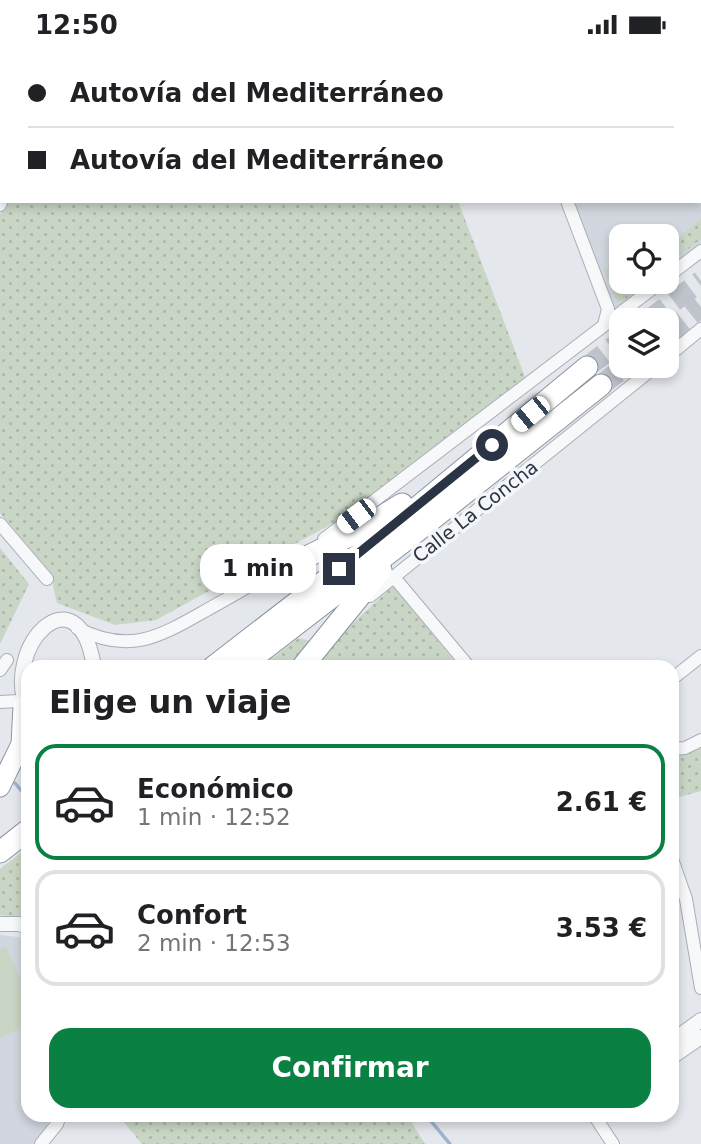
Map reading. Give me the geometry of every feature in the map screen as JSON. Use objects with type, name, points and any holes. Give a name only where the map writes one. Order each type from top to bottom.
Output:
[{"type":"highway","points":[[221,660],[379,539],[587,367]]},
{"type":"highway","points":[[250,660],[601,385]]},
{"type":"highway","points":[[262,579],[378,520],[477,448],[510,430]]},
{"type":"highway","points":[[307,660],[411,536]]},
{"type":"highway","points":[[0,786],[21,744]]},
{"type":"highway","points":[[0,835],[21,818]]},
{"type":"highway","points":[[0,852],[21,836]]},
{"type":"street","points":[[568,203],[608,309],[604,325]]},
{"type":"street","points":[[679,267],[701,250]]},
{"type":"street","points":[[626,308],[645,294]]},
{"type":"street","points":[[24,628],[39,621],[56,620],[109,641],[133,641],[161,635],[262,579],[335,532],[609,321]]},
{"type":"street","points":[[679,347],[701,329]]},
{"type":"street","name":"Calle La Concha","points":[[308,660],[393,576],[641,378]]},
{"type":"street","points":[[0,524],[47,579]]},
{"type":"street","points":[[393,576],[463,660]]},
{"type":"street","points":[[77,628],[91,649],[93,660]]},
{"type":"street","points":[[10,645],[4,665],[9,682],[21,703]]},
{"type":"street","points":[[679,673],[701,656]]},
{"type":"street","points":[[0,702],[21,706]]},
{"type":"street","points":[[679,749],[701,740]]},
{"type":"street","points":[[679,879],[686,899],[701,988]]},
{"type":"street","points":[[0,924],[21,925]]},
{"type":"street","points":[[679,1036],[701,1020]]},
{"type":"street","points":[[679,1052],[701,1037]]},
{"type":"street","points":[[41,1144],[58,1122]]},
{"type":"street","points":[[599,1122],[613,1144]]},
{"type":"shaded area","points":[[574,203],[701,203],[701,243],[679,260],[679,224],[609,224],[609,293],[579,221]]},
{"type":"shaded area","points":[[609,294],[637,294],[615,308]]},
{"type":"shaded area","points":[[0,935],[21,937],[21,1122],[48,1122],[33,1144],[0,1144]]},
{"type":"green space","points":[[6,203],[459,203],[525,377],[335,522],[156,620],[115,625],[57,603],[50,573],[0,513],[0,215]]},
{"type":"green space","points":[[701,219],[701,239],[679,256],[679,236]]},
{"type":"green space","points":[[609,267],[609,282],[604,270]]},
{"type":"green space","points":[[614,294],[632,294],[623,301],[617,301]]},
{"type":"green space","points":[[0,548],[29,584],[0,644]]},
{"type":"green space","points":[[393,586],[453,660],[320,660],[339,636]]},
{"type":"green space","points":[[298,638],[312,641],[297,660],[268,660]]},
{"type":"green space","points":[[701,745],[701,791],[679,797],[679,753]]},
{"type":"green space","points":[[21,852],[21,918],[0,915],[0,869]]},
{"type":"green space","points":[[6,947],[21,980],[21,1028],[0,1038],[0,949]]},
{"type":"green space","points":[[124,1122],[411,1122],[425,1144],[142,1144]]},
{"type":"waterway","points":[[15,783],[21,790]]},
{"type":"waterway","points":[[432,1122],[450,1144]]},
{"type":"tunnel","points":[[665,308],[701,281]]},
{"type":"tunnel","points":[[679,324],[701,307]]},
{"type":"tunnel","points":[[587,367],[609,350]]},
{"type":"tunnel","points":[[601,385],[610,378]]},
{"type":"route","points":[[339,569],[492,445]]}]
